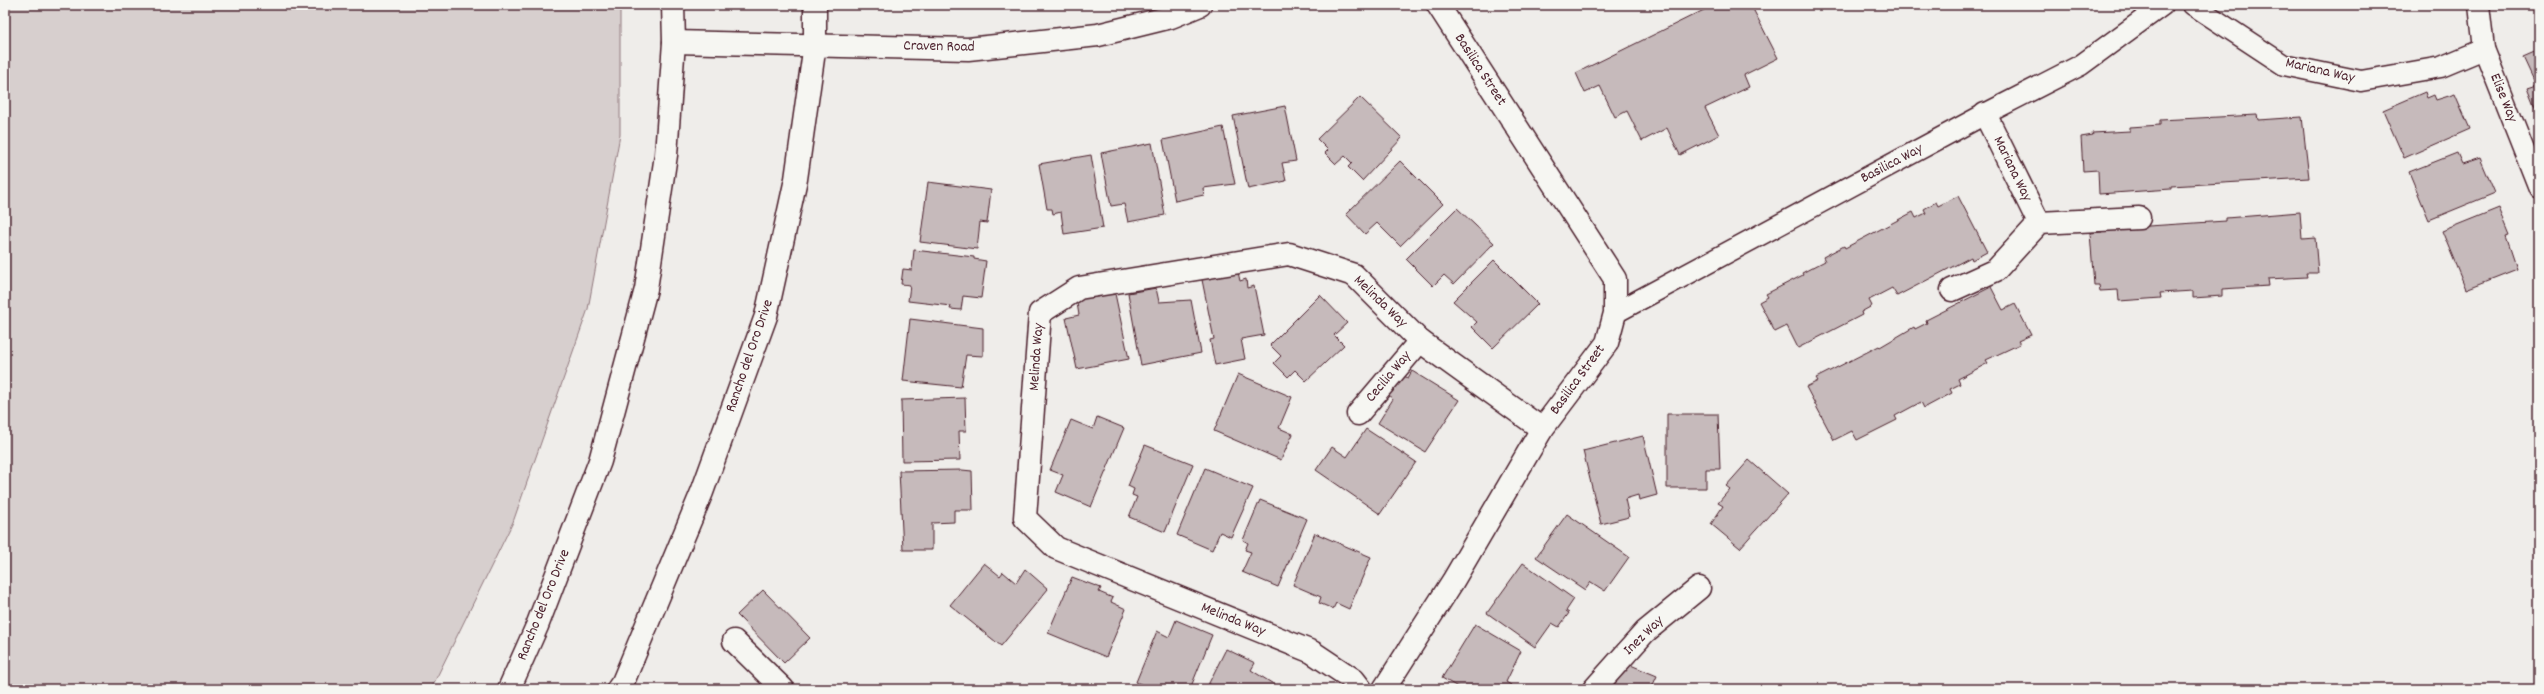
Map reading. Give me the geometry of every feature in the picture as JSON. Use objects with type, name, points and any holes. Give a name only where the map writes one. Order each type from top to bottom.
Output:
[{"type":"street","name":"Rancho del Oro Drive","points":[[509,689],[537,626],[600,461],[646,289],[666,155],[674,42],[673,5]]},
{"type":"street","name":"Rancho del Oro Drive","points":[[618,689],[623,682],[702,492],[766,316],[796,179],[815,44],[815,5]]},
{"type":"street","name":"Craven Road","points":[[674,42],[815,44],[968,49],[1098,35],[1171,17],[1200,5]]},
{"type":"street","name":"Basilica Street","points":[[1384,689],[1453,581],[1542,429],[1607,343],[1615,313],[1615,279],[1438,5]]},
{"type":"street","name":"Mariana Way","points":[[1985,114],[2039,223]]},
{"type":"street","points":[[1952,290],[1996,270],[2039,223],[2139,218]]},
{"type":"street","name":"Melinda Way","points":[[1361,689],[1354,680],[1312,652],[1056,548],[1025,518],[1040,313],[1079,288],[1289,254],[1354,274],[1420,341],[1542,429]]},
{"type":"street","name":"Cecilia Way","points":[[1358,414],[1420,341]]},
{"type":"street","name":"Inez Way","points":[[1594,689],[1645,632],[1699,588]]},
{"type":"street","points":[[734,641],[783,689]]},
{"type":"lane","name":"Basilica Way","points":[[1615,313],[1985,114],[2081,65],[2163,5]]},
{"type":"lane","name":"Mariana Way","points":[[2193,5],[2284,65],[2361,81],[2441,67],[2484,49]]},
{"type":"lane","name":"Elise Way","points":[[2479,5],[2484,49],[2539,188]]},
{"type":"shaded area","points":[[5,5],[620,5],[620,135],[588,309],[513,522],[431,689],[5,689]]},
{"type":"building","points":[[1714,5],[1751,5],[1778,58],[1744,75],[1749,87],[1705,108],[1719,135],[1680,155],[1667,128],[1642,141],[1627,111],[1615,117],[1600,86],[1585,93],[1576,73]]},
{"type":"building","points":[[2539,50],[2538,116],[2527,88],[2536,85],[2523,57]]},
{"type":"building","points":[[2425,92],[2427,98],[2434,95],[2436,100],[2455,94],[2470,129],[2404,158],[2383,110]]},
{"type":"building","points":[[1360,97],[1402,138],[1362,181],[1348,167],[1352,163],[1345,156],[1336,164],[1325,153],[1328,150],[1317,139]]},
{"type":"building","points":[[1285,106],[1296,161],[1282,163],[1286,181],[1248,189],[1233,116]]},
{"type":"building","points":[[2257,115],[2258,120],[2302,117],[2309,178],[2171,186],[2171,189],[2099,194],[2098,170],[2083,171],[2081,137],[2093,135],[2092,133],[2130,131],[2130,127],[2160,125],[2160,120]]},
{"type":"building","points":[[1223,127],[1235,184],[1203,188],[1204,195],[1175,201],[1163,140]]},
{"type":"building","points":[[1152,143],[1165,215],[1128,222],[1124,204],[1111,206],[1101,153]]},
{"type":"building","points":[[2457,153],[2462,164],[2480,158],[2495,193],[2429,220],[2409,172]]},
{"type":"building","points":[[1091,155],[1103,228],[1064,234],[1061,212],[1053,214],[1052,209],[1047,209],[1039,164]]},
{"type":"building","points":[[1400,161],[1443,204],[1400,246],[1377,223],[1365,234],[1346,214]]},
{"type":"building","points":[[928,182],[991,190],[987,223],[980,222],[977,249],[920,242]]},
{"type":"building","points":[[1958,196],[1987,252],[1972,260],[1971,257],[1897,296],[1892,288],[1869,300],[1872,306],[1861,312],[1862,315],[1798,348],[1787,326],[1775,332],[1759,302],[1768,297],[1766,294],[1803,275],[1802,273],[1825,261],[1823,257],[1844,246],[1845,248],[1913,212],[1916,218],[1926,213],[1924,209],[1936,202],[1938,206]]},
{"type":"building","points":[[1457,208],[1494,243],[1454,284],[1444,275],[1433,286],[1406,259]]},
{"type":"building","points":[[2499,208],[2510,235],[2506,236],[2517,269],[2466,289],[2442,231]]},
{"type":"building","points":[[2300,212],[2302,239],[2315,238],[2318,273],[2306,273],[2307,277],[2268,279],[2269,286],[2222,289],[2222,296],[2193,298],[2193,291],[2160,293],[2161,298],[2119,301],[2118,290],[2100,291],[2099,285],[2094,285],[2090,233],[2102,232],[2102,229],[2226,221],[2226,218]]},
{"type":"building","points":[[914,250],[974,257],[974,259],[986,261],[981,298],[963,296],[961,310],[950,309],[951,306],[908,301],[910,285],[901,284],[903,269],[912,270]]},
{"type":"building","points":[[1494,260],[1538,304],[1493,348],[1472,327],[1477,322],[1453,301]]},
{"type":"building","points":[[1236,263],[1240,281],[1246,279],[1247,288],[1254,286],[1264,335],[1241,339],[1245,359],[1215,365],[1210,340],[1214,339],[1200,270]]},
{"type":"building","points":[[1991,287],[2003,310],[2015,304],[2031,335],[2018,341],[2020,344],[1986,360],[1988,363],[1958,379],[1960,384],[1950,389],[1952,393],[1924,408],[1921,402],[1895,416],[1897,420],[1857,440],[1852,431],[1834,440],[1806,387],[1818,381],[1816,378],[1879,346],[1880,347],[1914,327],[1915,329],[1927,323],[1926,320]]},
{"type":"building","points":[[1156,288],[1159,302],[1191,300],[1201,353],[1141,365],[1128,293]]},
{"type":"building","points":[[1114,289],[1129,359],[1077,369],[1066,318],[1079,315],[1076,297]]},
{"type":"building","points":[[1320,295],[1347,323],[1334,335],[1344,345],[1306,381],[1295,370],[1288,377],[1274,363],[1281,356],[1270,345]]},
{"type":"building","points":[[910,319],[983,328],[983,356],[966,355],[961,387],[903,381]]},
{"type":"building","points":[[1412,371],[1459,400],[1425,452],[1378,423],[1393,399],[1387,394],[1400,374],[1408,378]]},
{"type":"building","points":[[1238,374],[1292,397],[1279,428],[1293,434],[1281,460],[1214,431]]},
{"type":"building","points":[[965,398],[966,431],[959,431],[960,460],[902,461],[901,400]]},
{"type":"building","points":[[1667,414],[1718,414],[1720,469],[1706,469],[1706,488],[1667,488]]},
{"type":"building","points":[[1097,417],[1124,428],[1091,507],[1056,492],[1063,475],[1050,470],[1071,420],[1093,429]]},
{"type":"building","points":[[1366,429],[1416,462],[1380,514],[1316,470],[1332,447],[1347,457]]},
{"type":"building","points":[[1643,436],[1657,495],[1639,500],[1638,495],[1625,499],[1629,517],[1601,524],[1583,451]]},
{"type":"building","points":[[1145,445],[1193,464],[1165,532],[1129,517],[1137,497],[1132,495],[1134,489],[1128,486]]},
{"type":"building","points":[[1749,460],[1788,494],[1740,548],[1711,524],[1723,506],[1718,503],[1730,489],[1726,486]]},
{"type":"building","points":[[1205,468],[1253,488],[1231,537],[1220,532],[1212,550],[1177,535]]},
{"type":"building","points":[[899,471],[972,471],[973,510],[954,510],[954,522],[932,523],[932,550],[903,550]]},
{"type":"building","points":[[1260,500],[1307,519],[1278,587],[1242,572],[1251,552],[1245,550],[1248,543],[1243,540]]},
{"type":"building","points":[[1567,514],[1629,557],[1605,591],[1591,582],[1585,590],[1536,557]]},
{"type":"building","points":[[1315,533],[1371,557],[1349,609],[1336,603],[1333,609],[1319,603],[1321,597],[1293,585]]},
{"type":"building","points":[[984,563],[1000,576],[1003,572],[1016,583],[1025,569],[1048,589],[1001,646],[950,605]]},
{"type":"building","points":[[1523,563],[1574,599],[1566,611],[1569,613],[1559,627],[1552,623],[1535,647],[1487,613]]},
{"type":"building","points":[[1072,577],[1101,588],[1099,592],[1113,598],[1111,602],[1126,609],[1106,657],[1048,633]]},
{"type":"building","points":[[763,590],[810,638],[784,663],[737,615]]},
{"type":"building","points":[[1176,620],[1212,635],[1190,689],[1152,689],[1136,682],[1157,631],[1169,637]]},
{"type":"building","points":[[1475,624],[1521,651],[1506,682],[1511,685],[1509,689],[1461,689],[1442,678]]},
{"type":"building","points":[[1226,649],[1255,663],[1251,670],[1275,685],[1273,689],[1206,689]]},
{"type":"building","points":[[1621,661],[1657,676],[1651,689],[1592,689]]}]
